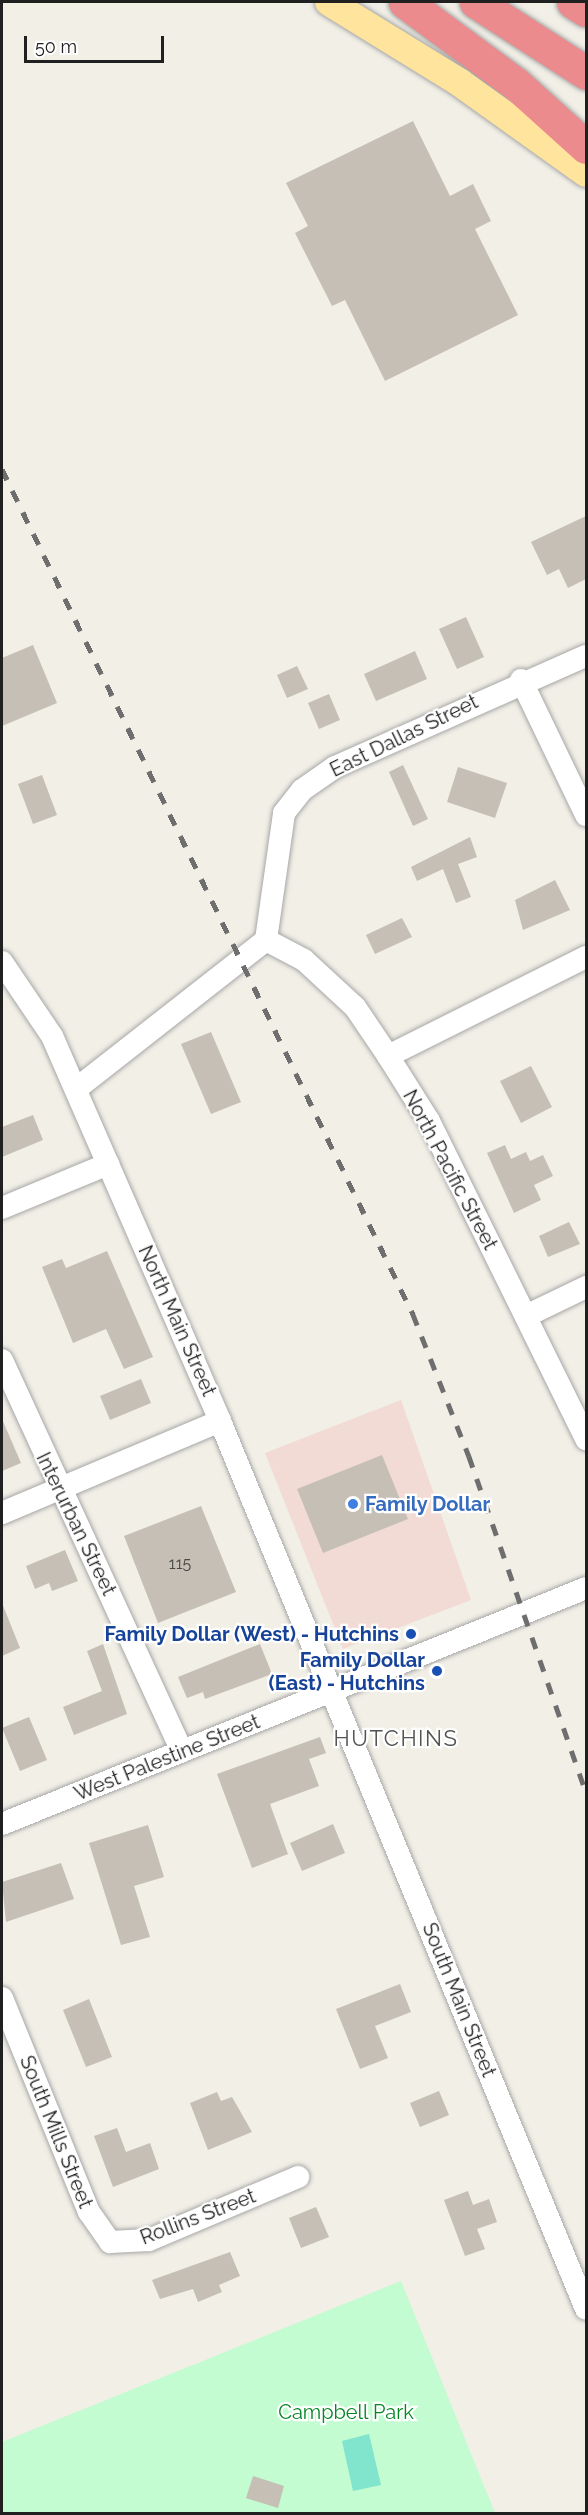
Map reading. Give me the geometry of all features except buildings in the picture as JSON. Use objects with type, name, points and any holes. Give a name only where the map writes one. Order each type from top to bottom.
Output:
[{"type":"highway","points":[[405,2],[516,84],[586,147]]},
{"type":"highway","points":[[476,2],[586,73]]},
{"type":"highway","points":[[573,2],[586,10]]},
{"type":"main road","points":[[329,2],[459,82],[586,173]]},
{"type":"street","name":"East Dallas Street","points":[[266,940],[284,813],[302,790],[335,767],[521,680],[586,656]]},
{"type":"street","points":[[521,680],[586,815]]},
{"type":"street","points":[[76,1089],[241,962],[266,940]]},
{"type":"street","name":"North Pacific Street","points":[[266,940],[304,960],[355,1007],[388,1056],[429,1121],[586,1439]]},
{"type":"street","points":[[388,1056],[586,957]]},
{"type":"street","name":"North Main Street","points":[[2,962],[52,1036],[76,1089],[220,1420],[332,1691]]},
{"type":"street","points":[[2,1208],[108,1164]]},
{"type":"street","points":[[526,1316],[586,1287]]},
{"type":"street","name":"Interurban Street","points":[[2,1360],[57,1489],[182,1752]]},
{"type":"street","points":[[2,1513],[220,1420]]},
{"type":"street","name":"West Palestine Street","points":[[2,1824],[586,1588]]},
{"type":"street","name":"South Main Street","points":[[332,1691],[586,2309]]},
{"type":"street","name":"South Mills Street","points":[[2,1998],[99,2232]]},
{"type":"street","name":"Rollins Street","points":[[99,2232],[110,2242],[149,2240],[298,2177]]},
{"type":"shaded area","points":[[401,1400],[471,1600],[343,1649],[265,1453]]},
{"type":"green space","name":"Campbell Park","points":[[401,2281],[495,2513],[2,2514],[2,2442]]},
{"type":"green space","points":[[369,2434],[381,2485],[353,2491],[342,2441]]},
{"type":"railway","points":[[2,469],[413,1314],[469,1456],[586,1792]]},
{"type":"place","name":"Family Dollar","points":[[353,1504]]},
{"type":"place","name":"Family Dollar (West) - Hutchins","points":[[411,1634]]},
{"type":"place","name":"Family Dollar (East) - Hutchins","points":[[437,1671]]},
{"type":"district","name":"HUTCHINS","points":[[396,1739]]}]
